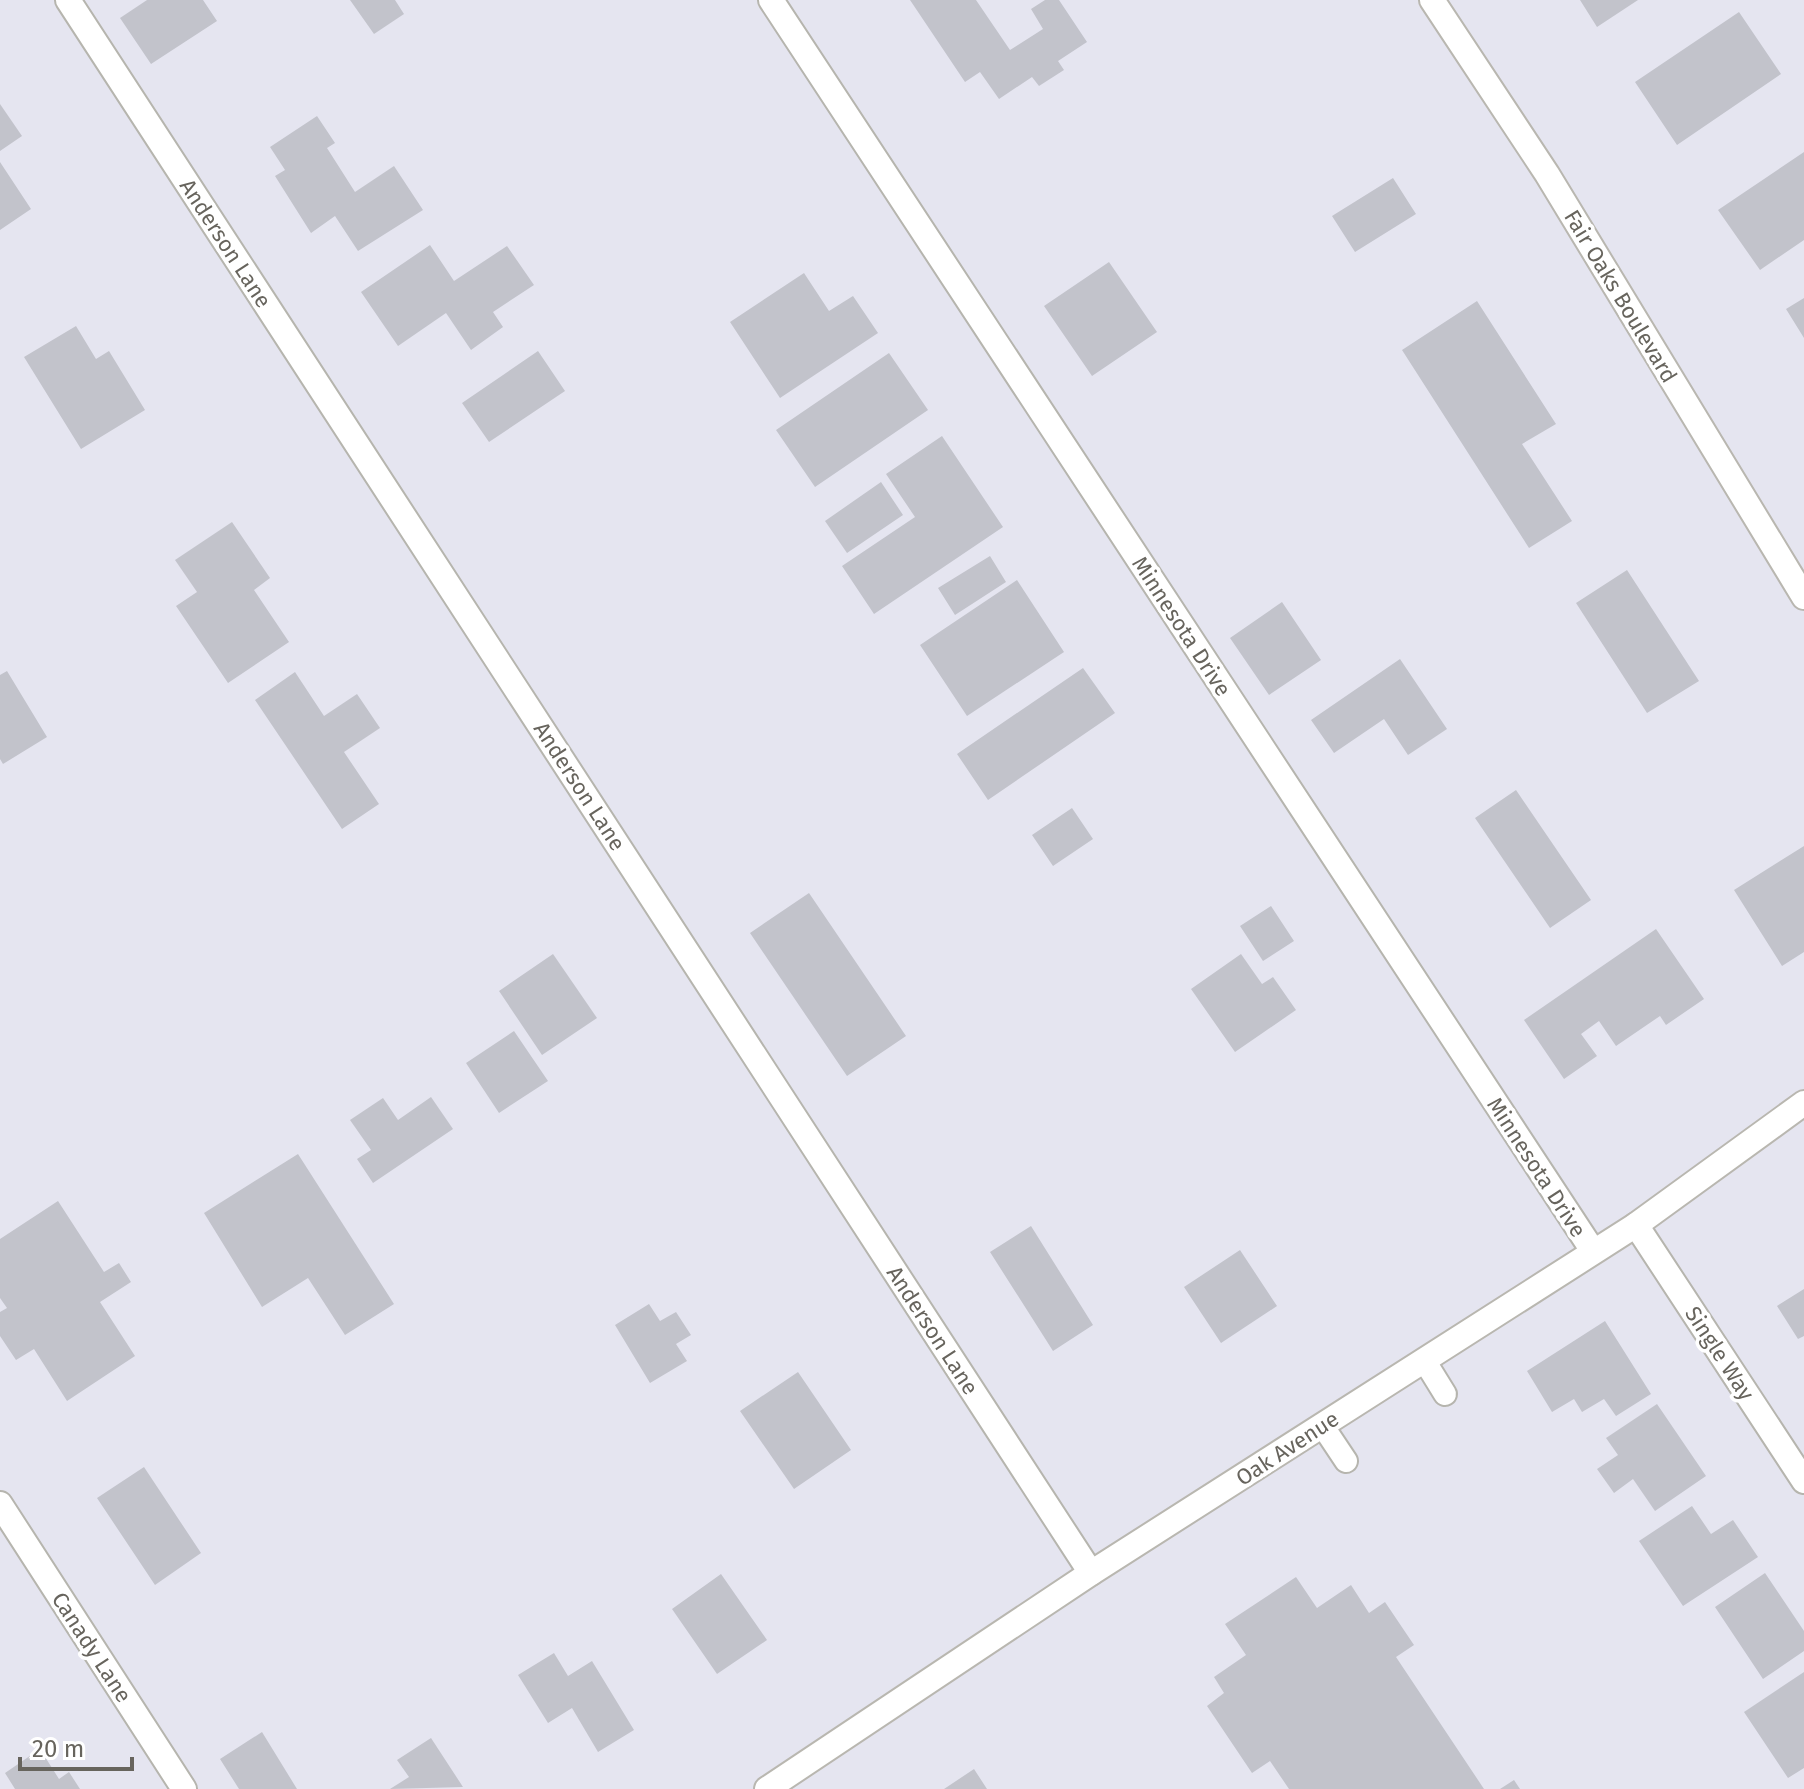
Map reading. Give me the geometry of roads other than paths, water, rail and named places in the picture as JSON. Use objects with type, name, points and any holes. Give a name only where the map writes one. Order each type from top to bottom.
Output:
[{"type":"street","name":"Anderson Lane","points":[[68,0],[1091,1573]]},
{"type":"street","name":"Minnesota Drive","points":[[771,0],[1593,1251]]},
{"type":"street","name":"Fair Oaks Boulevard","points":[[1432,0],[1547,174],[1804,597]]},
{"type":"street","name":"Oak Avenue","points":[[767,1789],[1091,1573],[1636,1225],[1804,1103]]},
{"type":"street","name":"Single Way","points":[[1636,1225],[1804,1481]]},
{"type":"street","name":"Canady Lane","points":[[0,1504],[184,1789]]},
{"type":"lane","points":[[1424,1360],[1445,1394]]},
{"type":"lane","points":[[1322,1425],[1346,1461]]}]
